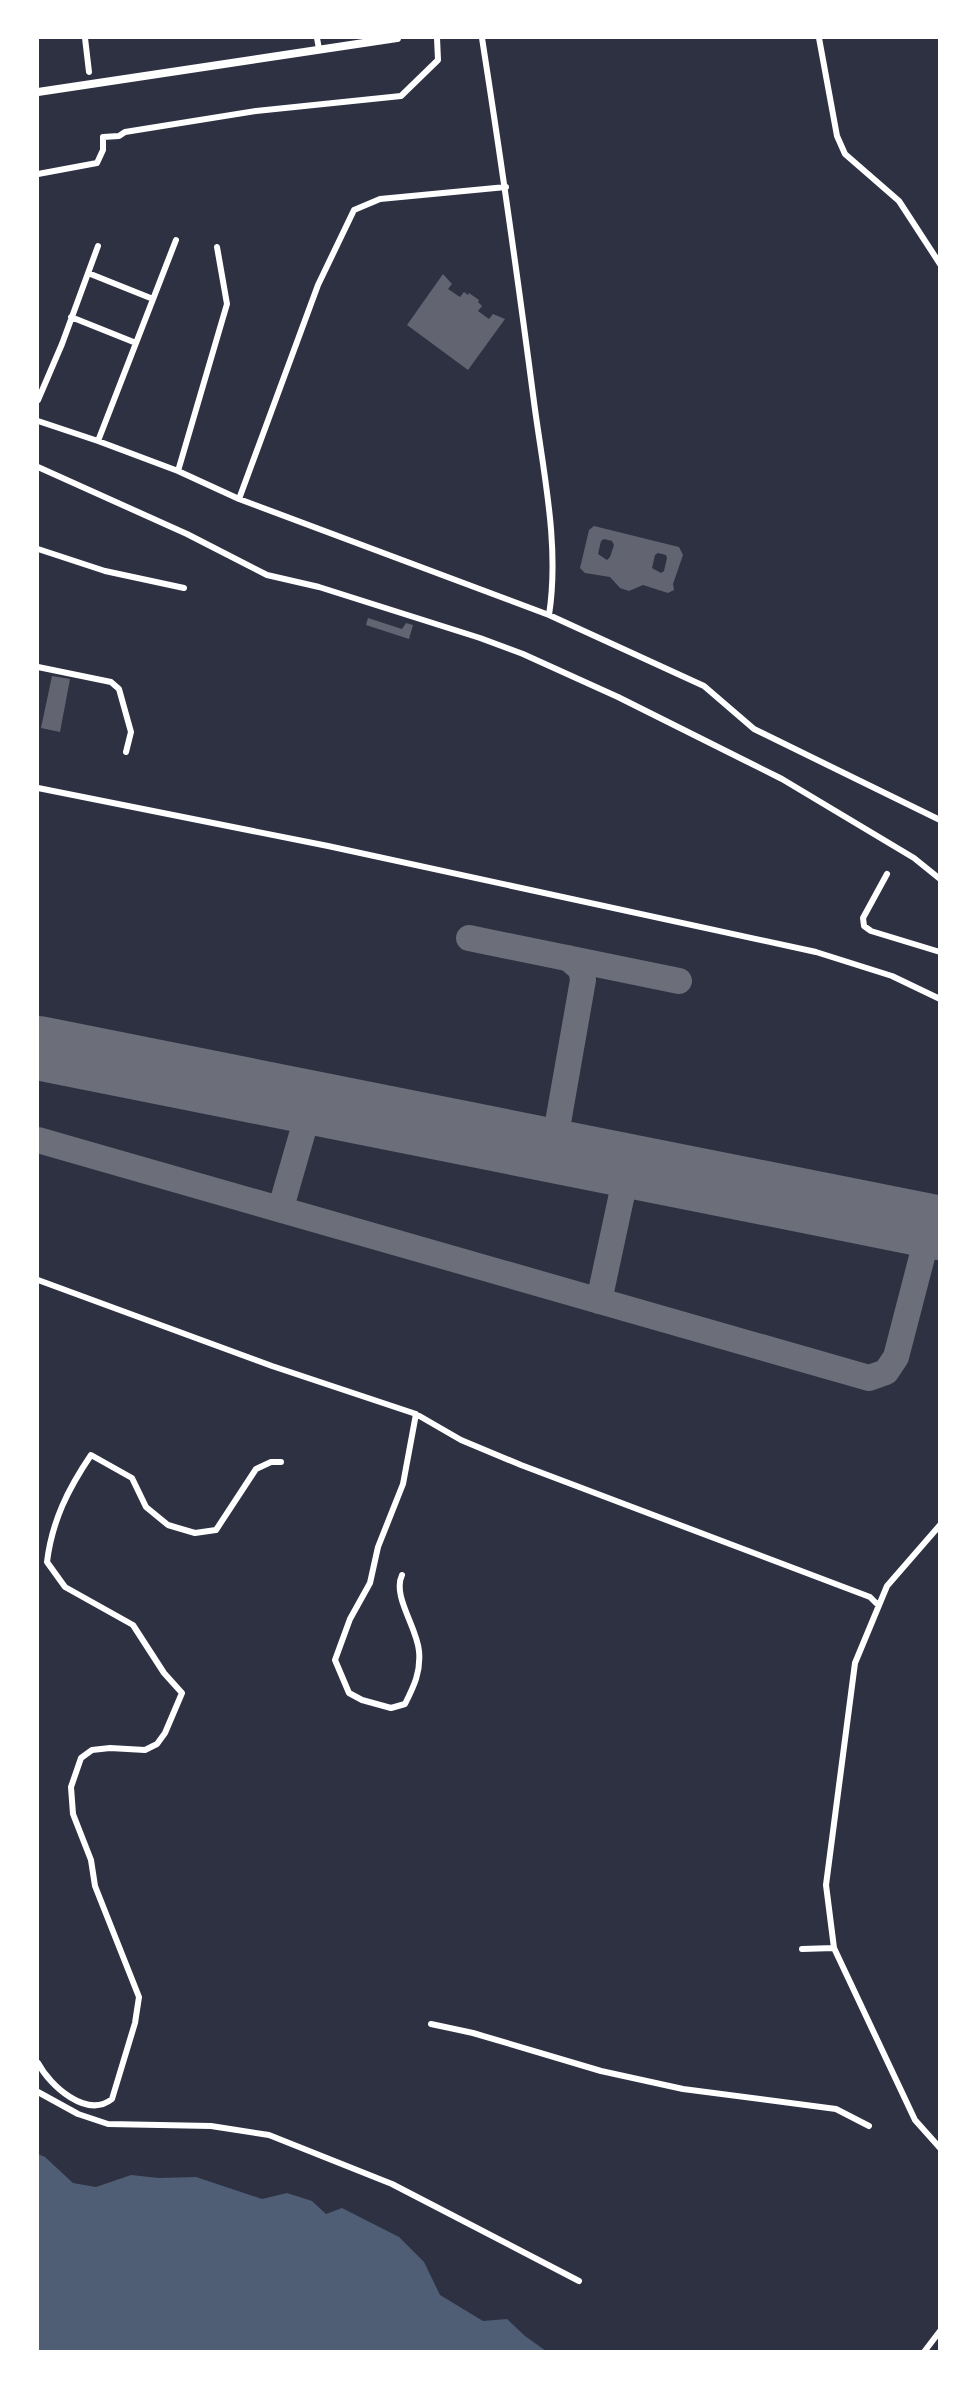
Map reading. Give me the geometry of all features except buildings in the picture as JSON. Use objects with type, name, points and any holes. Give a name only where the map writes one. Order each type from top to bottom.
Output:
[{"type":"main road","points":[[38,92],[397,38]]},
{"type":"street","points":[[85,38],[89,72]]},
{"type":"street","points":[[317,38],[319,49]]},
{"type":"street","points":[[38,174],[97,163],[103,150],[103,137],[119,136],[125,132],[256,111],[401,96],[438,60],[437,38]]},
{"type":"street","points":[[482,38],[506,186],[551,534],[552,596],[549,615]]},
{"type":"street","points":[[819,38],[837,136],[845,154],[899,201],[939,264]]},
{"type":"street","points":[[239,499],[318,285],[354,210],[380,199],[506,186]]},
{"type":"street","points":[[98,441],[176,240]]},
{"type":"street","points":[[38,400],[98,246]]},
{"type":"street","points":[[178,471],[227,304],[217,247]]},
{"type":"street","points":[[88,273],[153,299]]},
{"type":"street","points":[[72,317],[136,343]]},
{"type":"street","points":[[38,421],[178,471],[239,499],[549,615],[704,686],[754,729],[939,820]]},
{"type":"street","points":[[38,467],[187,534],[267,575],[319,586],[480,638],[523,654],[618,697],[782,779],[914,858],[939,879]]},
{"type":"street","points":[[38,549],[105,571],[184,588]]},
{"type":"street","points":[[38,667],[111,682],[119,689],[131,732],[126,752]]},
{"type":"street","points":[[38,788],[340,849],[816,952],[892,976],[939,999]]},
{"type":"street","points":[[886,874],[863,918],[864,926],[871,931],[939,952]]},
{"type":"street","points":[[38,1280],[272,1366],[416,1414],[461,1440],[521,1466],[860,1593],[870,1597],[878,1605]]},
{"type":"street","points":[[402,1575],[400,1594],[411,1620],[419,1650],[418,1678],[405,1704],[391,1708],[349,1693],[335,1660],[350,1619],[370,1583],[378,1547],[403,1484],[416,1414]]},
{"type":"street","points":[[38,2063],[41,2070],[67,2096],[90,2106],[104,2106],[112,2099],[135,2023],[139,1997],[98,1893],[90,1860],[73,1814],[70,1787],[81,1758],[92,1750],[111,1748],[145,1750],[157,1744],[165,1733],[182,1693],[164,1673],[133,1625],[65,1587],[47,1563],[51,1534],[69,1487],[91,1455],[132,1478],[146,1507],[168,1525],[195,1533],[216,1530],[256,1469],[271,1462],[281,1462]]},
{"type":"street","points":[[939,1525],[887,1586],[855,1663],[826,1885],[834,1948],[915,2120],[939,2148]]},
{"type":"street","points":[[802,1949],[834,1948]]},
{"type":"street","points":[[431,2024],[473,2033],[601,2071],[683,2089],[776,2103],[836,2109],[869,2126]]},
{"type":"street","points":[[38,2092],[78,2114],[108,2124],[211,2126],[269,2135],[392,2184],[579,2281]]},
{"type":"street","points":[[924,2352],[939,2331]]},
{"type":"water","points":[[38,2154],[45,2157],[73,2183],[96,2187],[131,2175],[159,2178],[196,2177],[262,2199],[287,2193],[312,2201],[326,2214],[342,2208],[399,2237],[424,2262],[440,2295],[483,2321],[507,2319],[546,2351],[38,2351]]},
{"type":"taxiway","points":[[469,938],[679,981]]},
{"type":"taxiway","points":[[553,1151],[583,980],[581,969],[568,958]]},
{"type":"taxiway","points":[[284,1197],[311,1103]]},
{"type":"taxiway","points":[[38,1140],[869,1378],[886,1372],[896,1357],[930,1226]]},
{"type":"taxiway","points":[[599,1301],[628,1166]]},
{"type":"runway","points":[[38,1048],[940,1228]]}]
